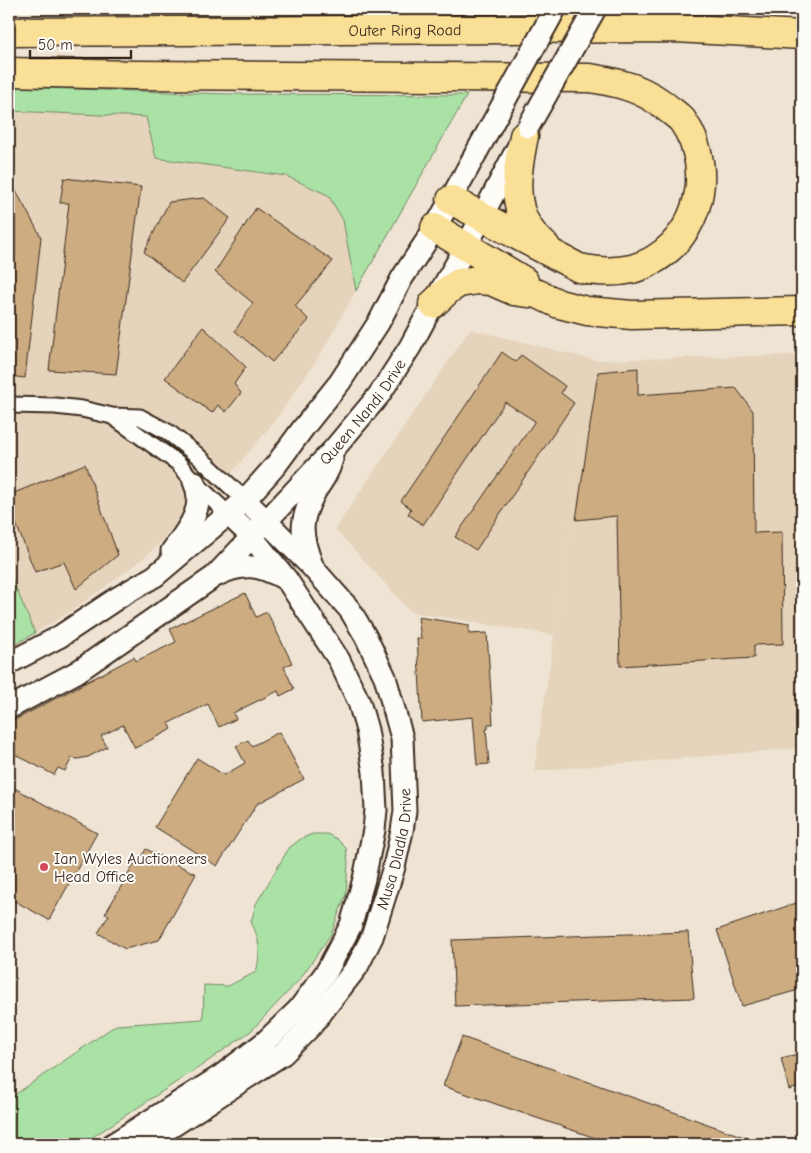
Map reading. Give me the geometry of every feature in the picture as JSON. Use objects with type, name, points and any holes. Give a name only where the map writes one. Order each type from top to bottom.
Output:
[{"type":"highway","name":"Outer Ring Road","points":[[9,32],[675,28],[802,35]]},
{"type":"highway","points":[[9,72],[154,75],[590,78],[614,82],[637,89],[661,103],[681,119],[693,139],[700,161],[701,181],[697,204],[689,222],[677,239],[664,252],[633,268],[614,272],[579,268],[481,218],[451,200]]},
{"type":"highway","points":[[526,131],[517,180],[522,213],[530,230],[556,257]]},
{"type":"highway","points":[[435,228],[522,280],[538,294],[558,304],[587,311],[632,315],[802,311]]},
{"type":"highway","points":[[433,304],[459,283],[472,280],[491,281],[514,291],[538,294]]},
{"type":"main road","points":[[9,663],[59,637],[119,597],[155,576],[245,500],[276,465],[340,382],[379,322],[402,278],[451,200],[555,9]]},
{"type":"main road","name":"Queen Nandi Drive","points":[[9,708],[77,672],[215,576],[334,449],[379,395],[410,348],[466,247],[526,131],[595,9]]},
{"type":"main road","points":[[312,567],[304,545],[302,524],[309,504],[330,469],[334,449]]},
{"type":"main road","points":[[155,576],[192,522],[199,495],[194,482]]},
{"type":"main road","name":"Musa Dladla Drive","points":[[145,1144],[262,1068],[296,1042],[311,1026],[356,967],[372,937],[394,867],[405,811],[402,738],[385,677],[366,637],[350,610],[312,567],[245,500]]},
{"type":"main road","name":"Musa Dladla Drive","points":[[113,1144],[222,1075],[265,1042],[299,1009],[327,971],[351,925],[364,879],[374,830],[376,810],[373,764],[367,730],[359,702],[343,668],[287,580],[251,536],[228,514]]},
{"type":"main road","points":[[215,576],[230,569],[252,566],[268,570],[287,580]]},
{"type":"street","points":[[9,405],[73,408],[112,416],[140,417],[168,432],[197,455],[245,500]]},
{"type":"street","points":[[112,416],[178,463],[194,482],[228,514]]},
{"type":"shaded area","points":[[9,111],[147,117],[156,158],[286,176],[328,195],[343,220],[356,291],[318,358],[274,422],[224,482],[197,510],[139,562],[76,608],[35,633],[9,571]]},
{"type":"shaded area","points":[[470,329],[595,360],[795,355],[802,559],[802,748],[534,771],[591,389],[554,635],[411,612],[335,529]]},
{"type":"green space","points":[[9,87],[229,94],[467,95],[356,291],[343,220],[328,195],[286,176],[156,158],[146,117],[9,111]]},
{"type":"green space","points":[[9,571],[35,633],[9,648]]},
{"type":"green space","points":[[313,834],[327,834],[337,839],[346,848],[348,863],[346,894],[331,934],[300,979],[251,1031],[82,1144],[9,1144],[9,1090],[13,1096],[116,1025],[203,1019],[204,985],[228,986],[256,972],[259,947],[251,922],[256,904],[289,848],[302,838]]},
{"type":"building","points":[[9,178],[41,237],[25,378],[9,376]]},
{"type":"building","points":[[64,178],[141,187],[116,374],[49,370],[69,203],[60,203]]},
{"type":"building","points":[[204,198],[230,218],[182,283],[144,252],[169,202]]},
{"type":"building","points":[[256,208],[333,261],[295,306],[309,320],[272,362],[235,331],[253,303],[215,272]]},
{"type":"building","points":[[203,327],[246,367],[234,384],[241,393],[226,412],[218,405],[212,413],[165,378]]},
{"type":"building","points":[[502,352],[516,362],[521,355],[565,386],[561,393],[574,403],[476,550],[455,537],[535,421],[505,402],[423,525],[408,514],[411,509],[401,501]]},
{"type":"building","points":[[638,368],[638,395],[736,388],[753,411],[754,533],[782,532],[783,644],[754,645],[754,658],[620,666],[617,516],[576,520],[598,372]]},
{"type":"building","points":[[85,464],[118,555],[76,589],[64,562],[35,572],[9,506],[9,495]]},
{"type":"building","points":[[245,593],[256,617],[267,612],[292,663],[284,667],[294,689],[280,696],[278,691],[233,713],[236,719],[219,727],[208,704],[169,723],[172,729],[135,748],[123,725],[101,736],[107,747],[88,757],[72,758],[65,771],[58,768],[54,775],[9,751],[9,723],[134,657],[136,661],[176,642],[170,629]]},
{"type":"building","points":[[418,617],[469,625],[469,634],[487,633],[493,724],[488,724],[488,729],[486,729],[489,764],[477,765],[473,717],[422,722],[417,638],[421,639]]},
{"type":"building","points":[[279,732],[304,779],[257,804],[217,866],[155,827],[197,758],[224,775],[245,763],[236,746],[248,740],[252,746]]},
{"type":"building","name":"Ian Wyles Auctioneers Head Office","points":[[9,785],[97,833],[49,920],[9,898],[9,837],[14,827],[9,824]]},
{"type":"building","points":[[146,849],[196,874],[159,940],[125,949],[98,933],[109,915],[105,914],[136,861],[139,862]]},
{"type":"building","points":[[802,901],[802,989],[742,1006],[717,930]]},
{"type":"building","points":[[688,932],[694,998],[455,1006],[452,940]]},
{"type":"building","points":[[462,1037],[761,1144],[613,1144],[443,1086]]},
{"type":"building","points":[[802,1053],[802,1086],[789,1090],[781,1058]]},
{"type":"place","name":"Ian Wyles Auctioneers Head Office","points":[[44,867]]}]
